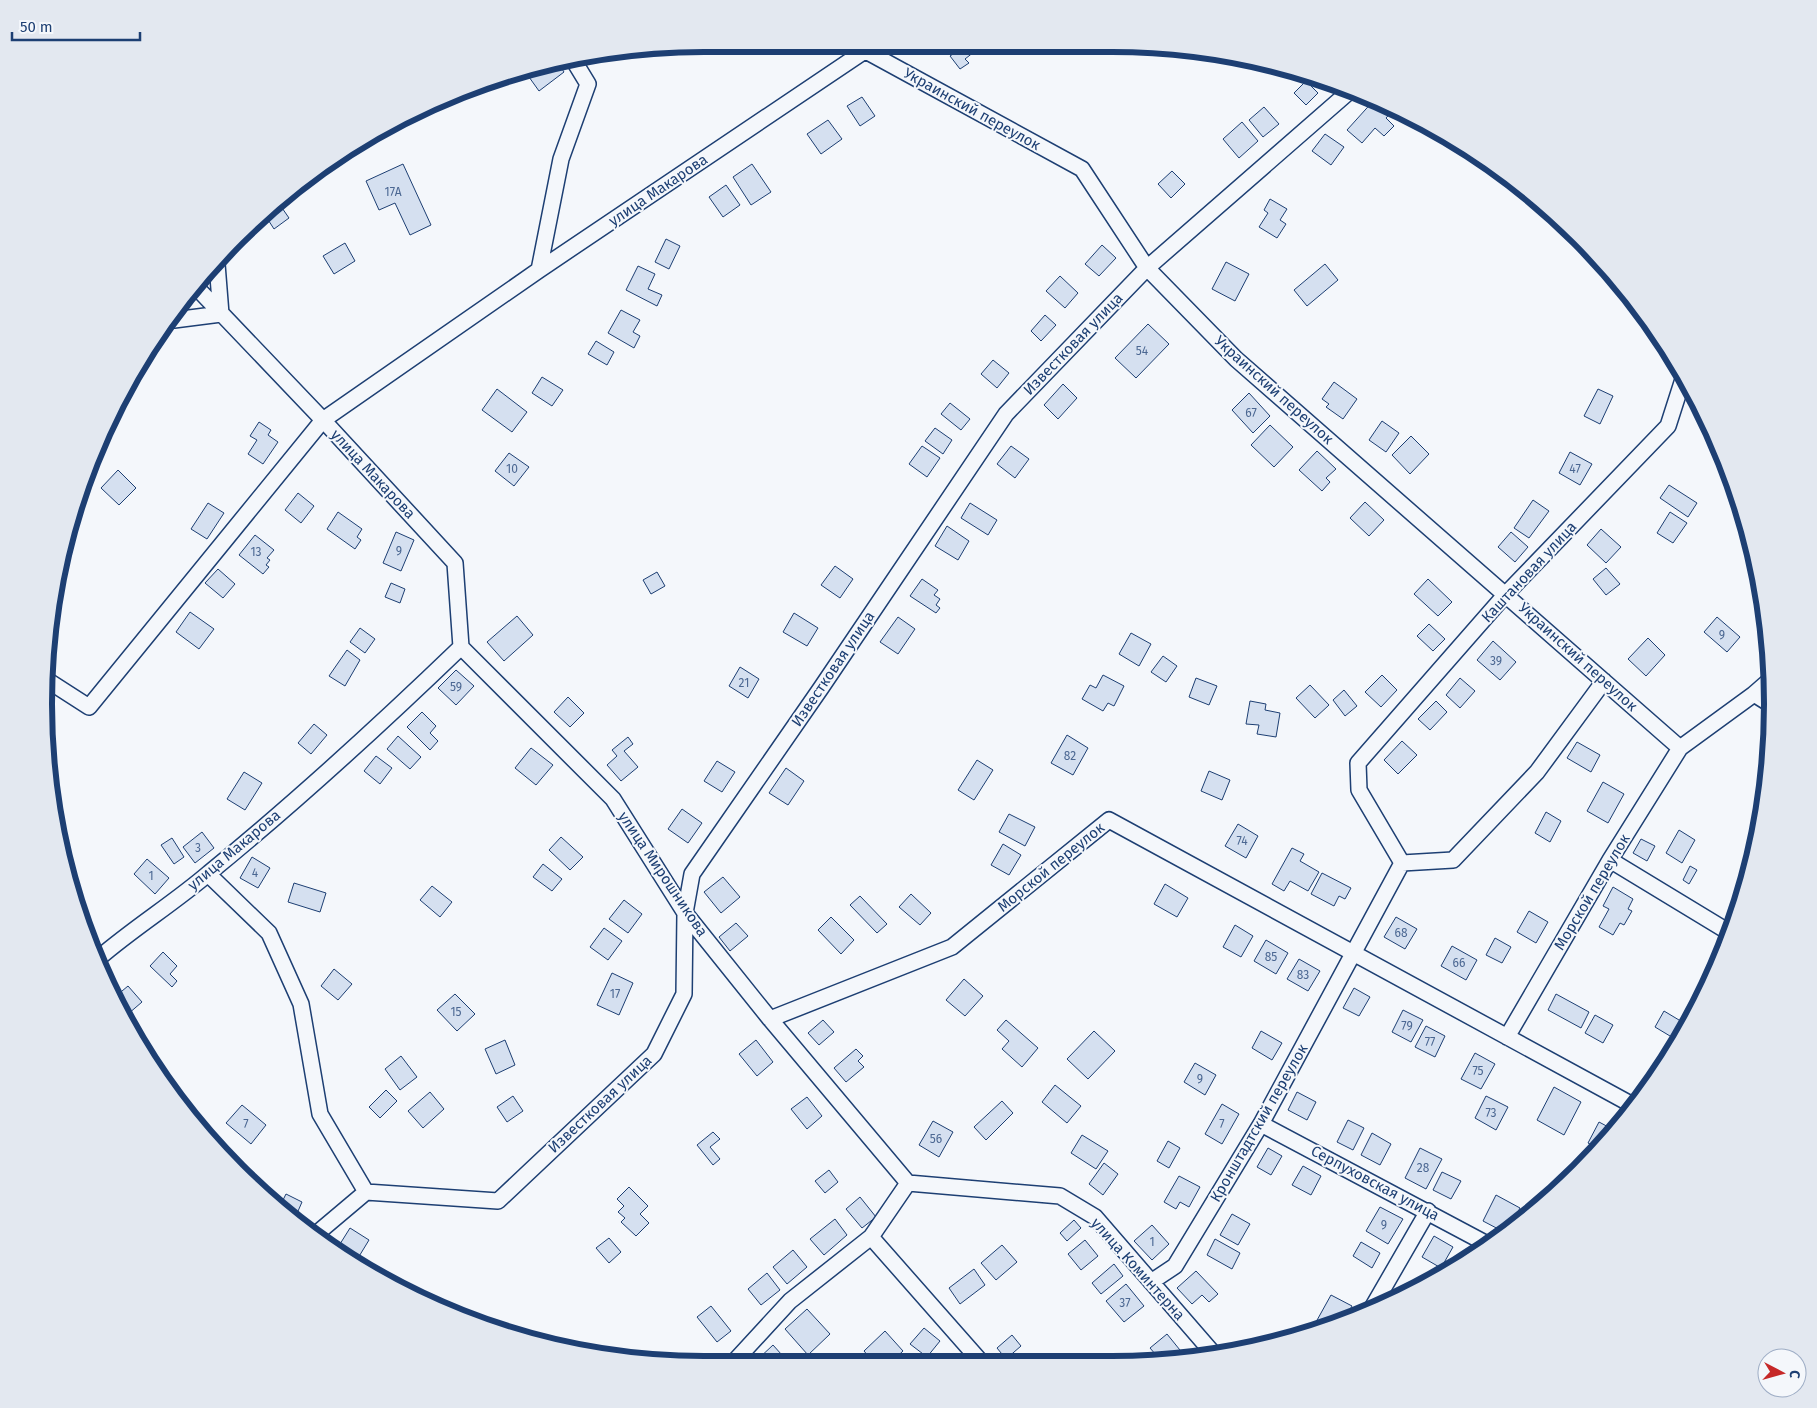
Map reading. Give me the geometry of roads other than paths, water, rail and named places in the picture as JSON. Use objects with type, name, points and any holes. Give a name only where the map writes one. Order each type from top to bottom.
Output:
[{"type":"street","name":"улица Макарова","points":[[103,955],[131,930],[208,874],[395,710],[461,648],[455,563],[323,420],[539,270],[863,52]]},
{"type":"street","name":"Украинский переулок","points":[[879,52],[1082,169],[1147,268],[1236,359],[1680,748]]},
{"type":"street","points":[[539,270],[561,159],[588,84],[577,65]]},
{"type":"street","name":"Известковая улица","points":[[366,1192],[498,1201],[654,1054],[684,994],[685,913],[692,874],[821,688],[1006,414],[1147,268],[1345,96]]},
{"type":"street","points":[[218,270],[221,314]]},
{"type":"street","points":[[53,684],[88,707],[323,420],[200,291]]},
{"type":"street","points":[[178,319],[221,314]]},
{"type":"street","name":"Каштановая улица","points":[[1402,863],[1359,790],[1358,763],[1506,594],[1668,426],[1680,385]]},
{"type":"street","name":"улица Мирошникова","points":[[461,648],[613,799],[685,913],[770,1019],[908,1183]]},
{"type":"street","points":[[1354,954],[1402,863],[1454,860],[1537,772],[1604,681]]},
{"type":"street","points":[[1680,748],[1764,686]]},
{"type":"street","points":[[1754,694],[1764,700]]},
{"type":"street","name":"Морской переулок","points":[[1507,1038],[1610,860],[1680,748]]},
{"type":"street","name":"Морской переулок","points":[[770,1019],[952,947],[1109,820],[1628,1103]]},
{"type":"street","points":[[1610,860],[1724,929]]},
{"type":"street","points":[[208,874],[270,933],[301,1004],[320,1114],[366,1192],[320,1231]]},
{"type":"street","name":"Кронштадтский переулок","points":[[1151,1282],[1175,1266],[1261,1124],[1354,954]]},
{"type":"street","name":"Серпуховская улица","points":[[1261,1124],[1482,1241]]},
{"type":"street","points":[[739,1356],[790,1301],[871,1237],[908,1183]]},
{"type":"street","name":"улица Коминтерна","points":[[908,1183],[1060,1196],[1095,1217],[1209,1348]]},
{"type":"street","points":[[1377,1299],[1428,1211]]},
{"type":"street","points":[[871,1237],[976,1356]]}]
